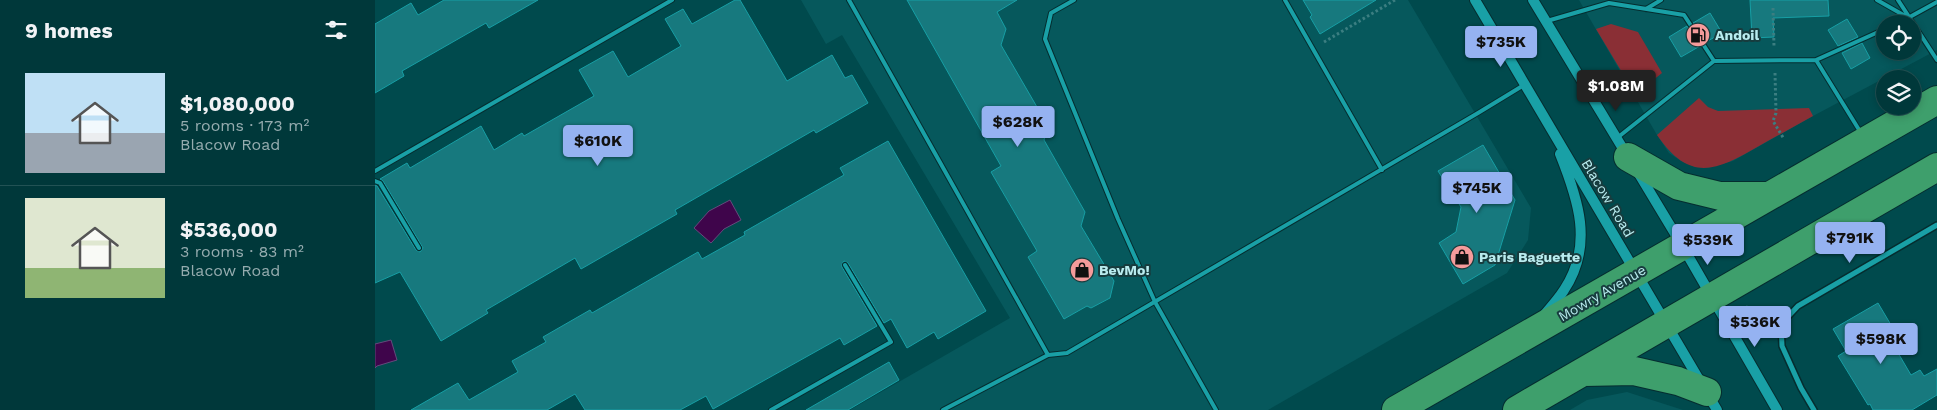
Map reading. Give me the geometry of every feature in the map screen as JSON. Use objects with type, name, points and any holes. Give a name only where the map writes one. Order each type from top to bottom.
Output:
[{"type":"main road","name":"Blacow Road","points":[[1475,0],[1712,401]]},
{"type":"main road","points":[[1533,0],[1683,247],[1777,410]]},
{"type":"main road","name":"Mowry Avenue","points":[[1397,410],[1937,100]]},
{"type":"main road","points":[[1530,334],[1565,289],[1577,262],[1581,243],[1581,221],[1575,196],[1549,126]]},
{"type":"main road","points":[[1622,148],[1679,186],[1720,196],[1771,196]]},
{"type":"main road","points":[[1517,410],[1937,166]]},
{"type":"main road","points":[[1583,372],[1634,372],[1679,381],[1712,401]]},
{"type":"street","points":[[1814,410],[1801,388],[1782,346],[1781,324],[1798,306],[1937,225]]},
{"type":"lane","points":[[375,171],[672,0]]},
{"type":"lane","points":[[849,0],[1048,355]]},
{"type":"lane","points":[[1074,0],[1051,13],[1045,39],[1118,219],[1155,302],[1216,410]]},
{"type":"lane","points":[[1285,0],[1382,170]]},
{"type":"lane","points":[[1546,21],[1615,0]]},
{"type":"lane","points":[[1646,9],[1661,0]]},
{"type":"lane","points":[[1877,0],[1904,15]]},
{"type":"lane","points":[[1900,1],[1907,15]]},
{"type":"lane","points":[[1914,15],[1937,2]]},
{"type":"lane","points":[[1609,3],[1684,16],[1714,62]]},
{"type":"lane","points":[[1622,148],[1714,62],[1815,60],[1876,33]]},
{"type":"lane","points":[[1921,36],[1937,60]]},
{"type":"lane","points":[[1815,60],[1866,141]]},
{"type":"lane","points":[[943,410],[1048,355],[1067,353],[1382,170],[1525,84]]},
{"type":"lane","points":[[375,181],[380,183],[419,248]]},
{"type":"lane","points":[[771,410],[891,342],[845,264]]},
{"type":"path","points":[[1313,49],[1395,0]]},
{"type":"path","points":[[1712,298],[1761,312],[1781,324]]},
{"type":"shaded area","points":[[801,0],[1408,0],[1531,208],[1528,240],[1507,273],[1268,410],[850,410],[1010,318],[842,35],[826,44]]},
{"type":"shaded area","points":[[1579,0],[1937,0],[1937,50],[1921,59],[1921,15],[1876,15],[1876,60],[1918,60],[1899,70],[1876,70],[1876,82],[1733,161],[1707,168],[1695,167],[1669,153]]},
{"type":"shaded area","points":[[1611,24],[1638,32],[1662,73],[1641,90],[1637,87],[1632,89],[1596,29]]},
{"type":"shaded area","points":[[1699,98],[1708,107],[1718,111],[1809,108],[1813,116],[1730,162],[1704,168],[1692,166],[1681,160],[1669,150],[1657,135]]},
{"type":"shaded area","points":[[730,200],[741,220],[724,229],[711,243],[694,228],[709,211]]},
{"type":"shaded area","points":[[391,340],[397,360],[375,368],[375,344]]},
{"type":"shaded area","points":[[1627,392],[1683,410],[1570,410],[1587,400]]},
{"type":"building","points":[[444,0],[538,0],[489,28],[486,23],[402,71],[404,76],[375,93],[375,24],[411,3],[418,15]]},
{"type":"building","points":[[735,0],[740,0],[787,81],[832,55],[845,78],[852,75],[868,103],[816,133],[814,130],[675,210],[677,214],[581,269],[575,258],[486,310],[488,313],[441,341],[400,272],[375,283],[375,185],[416,250],[420,252],[423,248],[380,179],[407,163],[410,168],[481,126],[494,150],[522,133],[524,136],[594,96],[579,70],[613,51],[628,77],[681,46],[665,19],[683,9],[692,24]]},
{"type":"building","points":[[907,0],[1017,0],[997,12],[1006,29],[1001,45],[1048,126],[1044,140],[1085,212],[1081,226],[1114,281],[1110,298],[1091,308],[1087,306],[1064,319],[1028,257],[1037,251],[991,172],[1001,166]]},
{"type":"building","points":[[1303,0],[1376,0],[1320,34]]},
{"type":"building","points":[[1750,0],[1828,0],[1829,16],[1773,18],[1774,37],[1752,38]]},
{"type":"building","points":[[1710,13],[1722,33],[1706,42],[1693,23]]},
{"type":"building","points":[[1847,19],[1858,37],[1838,46],[1828,30]]},
{"type":"building","points":[[1687,26],[1700,46],[1681,57],[1669,37]]},
{"type":"building","points":[[1862,43],[1870,58],[1851,69],[1842,53]]},
{"type":"building","points":[[888,141],[986,311],[938,339],[934,332],[907,348],[891,319],[884,323],[848,263],[844,261],[842,267],[877,326],[844,345],[840,338],[713,409],[706,396],[680,410],[585,410],[575,394],[547,410],[411,410],[458,383],[469,400],[518,372],[512,361],[546,342],[543,337],[590,310],[592,313],[698,252],[702,259],[745,235],[744,232],[844,175],[840,168]]},
{"type":"building","points":[[1483,145],[1515,200],[1495,265],[1463,284],[1439,243],[1456,232],[1461,207],[1438,171]]},
{"type":"building","points":[[1878,303],[1894,330],[1887,334],[1911,375],[1920,370],[1924,376],[1937,369],[1937,395],[1912,410],[1873,410],[1838,356],[1846,351],[1833,329]]},
{"type":"building","points":[[889,362],[899,380],[848,410],[806,410]]},
{"type":"place","name":"Andoil","points":[[1698,35]]},
{"type":"place","name":"Paris Baguette","points":[[1462,257]]},
{"type":"place","name":"BevMo!","points":[[1082,270]]}]
